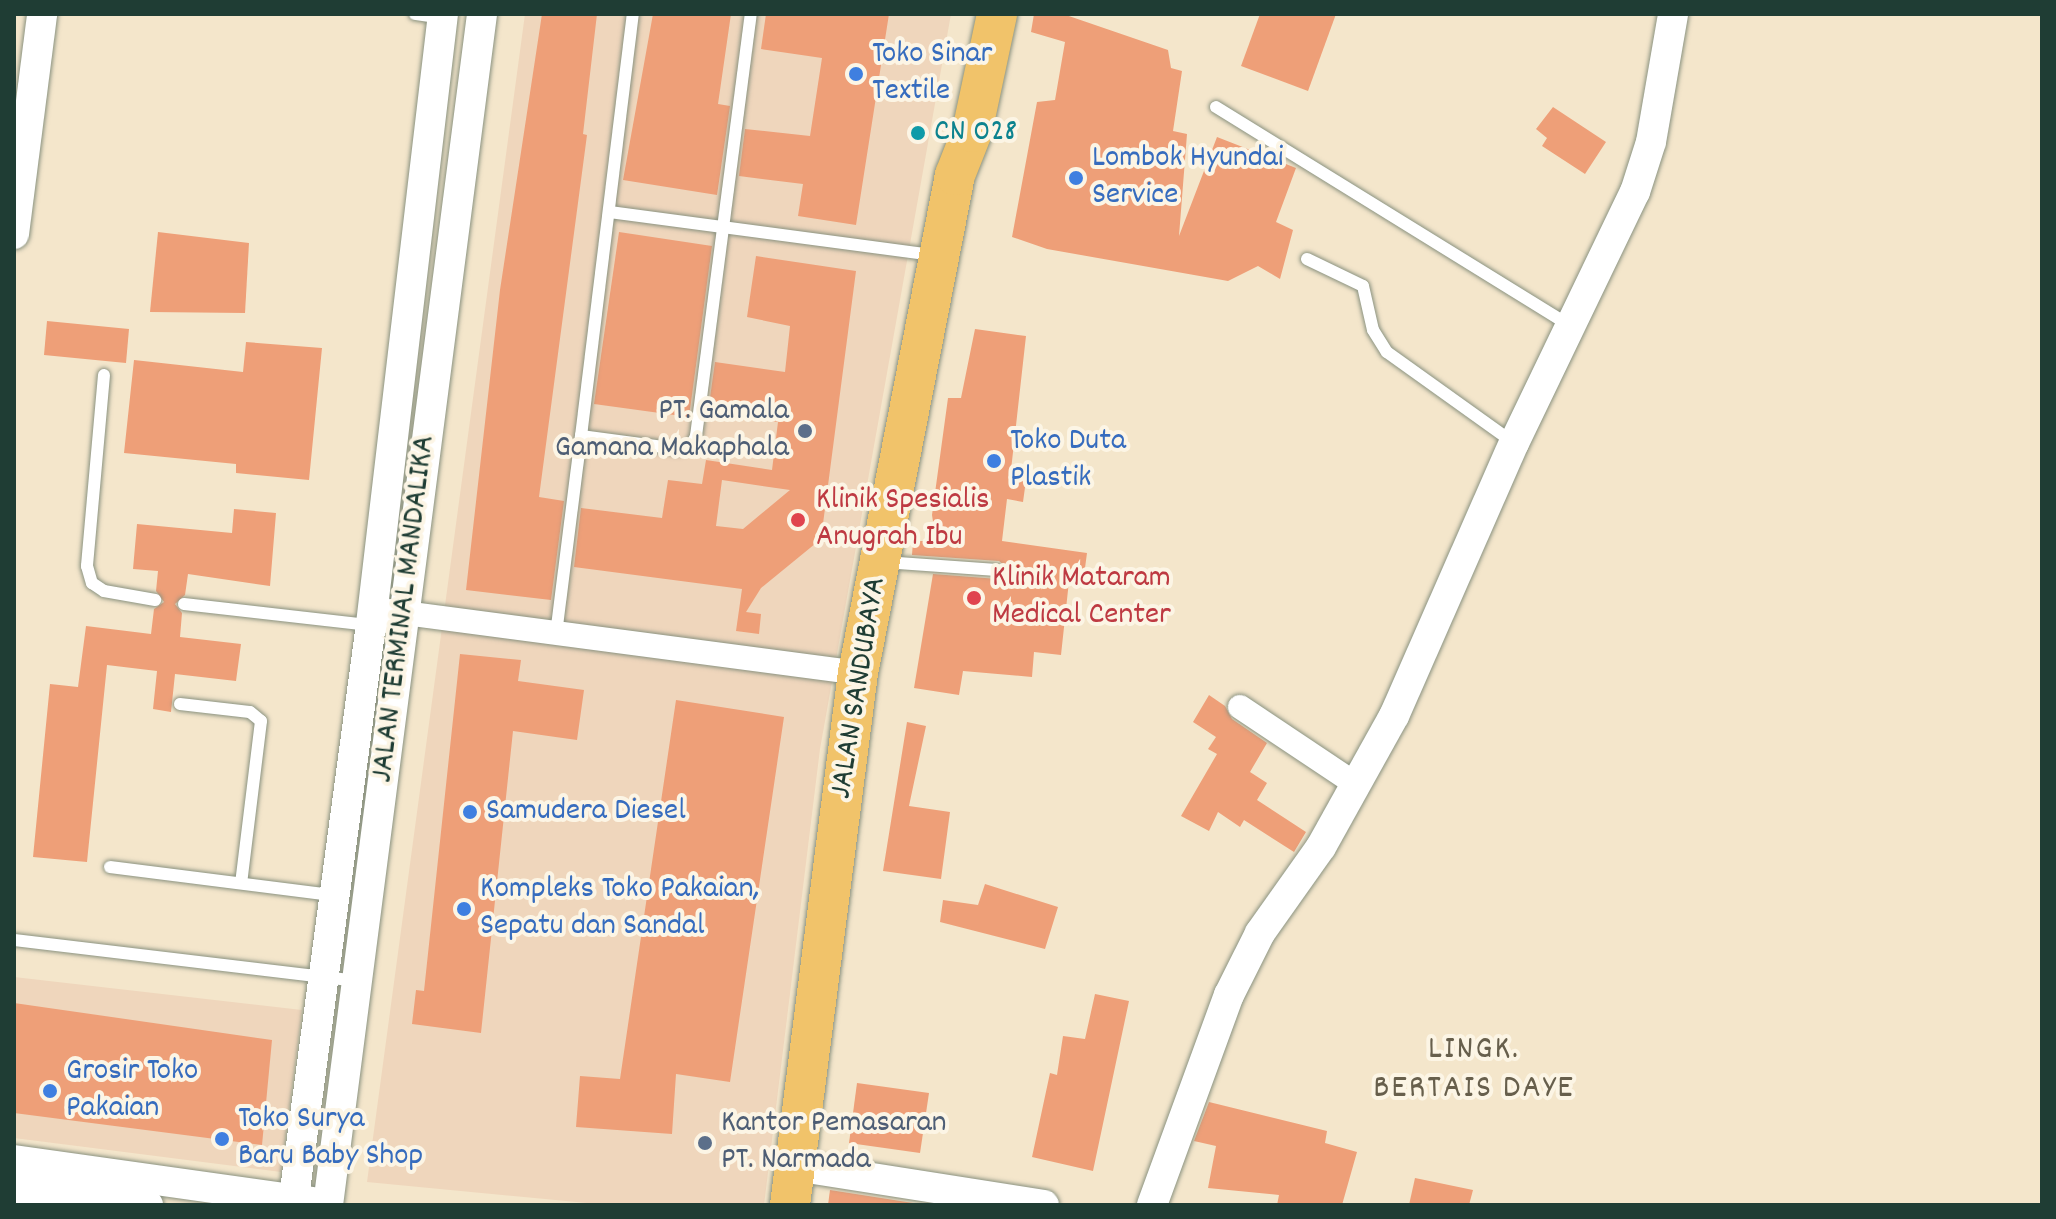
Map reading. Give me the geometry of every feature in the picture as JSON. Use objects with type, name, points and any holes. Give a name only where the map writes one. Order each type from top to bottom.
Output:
[{"type":"highway","name":"JALAN SANDUBAYA","points":[[790,1205],[858,673],[955,175],[955,130],[979,14]]},
{"type":"highway","name":"JALAN SANDUBAYA","points":[[955,175],[972,132],[997,14]]},
{"type":"street","points":[[14,234],[42,14]]},
{"type":"street","name":"JALAN TERMINAL MANDALIKA","points":[[333,1204],[357,981],[482,14]]},
{"type":"street","points":[[1152,1205],[1229,995],[1273,912],[1321,847],[1357,785],[1446,607],[1514,443],[1639,181],[1673,14]]},
{"type":"street","points":[[294,1202],[372,616],[434,15]]},
{"type":"street","points":[[372,616],[556,634],[858,673]]},
{"type":"street","points":[[1240,707],[1357,785]]},
{"type":"street","points":[[14,1160],[294,1202],[333,1204]]},
{"type":"street","points":[[795,1166],[1044,1205]]},
{"type":"street","points":[[14,1189],[148,1205]]},
{"type":"lane","points":[[556,634],[633,14]]},
{"type":"lane","points":[[581,436],[678,449],[691,446],[724,226],[751,14]]},
{"type":"lane","points":[[1216,107],[1571,326]]},
{"type":"lane","points":[[610,212],[940,255]]},
{"type":"lane","points":[[1307,259],[1363,286],[1373,330],[1387,352],[1514,443]]},
{"type":"lane","points":[[104,375],[87,566],[92,583],[104,591],[155,600]]},
{"type":"lane","points":[[880,562],[998,570]]},
{"type":"lane","points":[[184,604],[372,616]]},
{"type":"lane","points":[[180,704],[250,712],[261,721],[241,883]]},
{"type":"lane","points":[[110,867],[333,895]]},
{"type":"lane","points":[[14,940],[357,981]]},
{"type":"shaded area","points":[[525,14],[951,14],[820,749],[764,1205],[608,1205],[367,1182]]},
{"type":"shaded area","points":[[14,977],[302,1010],[281,1172],[14,1138]]},
{"type":"building","points":[[542,14],[597,14],[583,134],[587,135],[539,497],[564,501],[551,600],[466,590],[500,290]]},
{"type":"building","points":[[653,14],[731,14],[718,104],[730,106],[717,195],[623,180]]},
{"type":"building","points":[[766,14],[889,14],[856,225],[798,216],[803,184],[739,176],[745,129],[810,136],[822,58],[761,49]]},
{"type":"building","points":[[1034,14],[1063,14],[1168,50],[1171,68],[1182,71],[1173,131],[1187,134],[1179,236],[1217,137],[1296,168],[1276,222],[1293,230],[1280,279],[1258,266],[1228,281],[1047,249],[1012,237],[1037,102],[1055,100],[1065,42],[1031,32]]},
{"type":"building","points":[[1260,14],[1336,14],[1308,91],[1241,66]]},
{"type":"building","points":[[1553,107],[1606,142],[1585,174],[1542,146],[1547,138],[1536,129]]},
{"type":"building","points":[[158,232],[249,243],[245,313],[150,312]]},
{"type":"building","points":[[619,232],[712,246],[689,417],[594,404]]},
{"type":"building","points":[[756,256],[856,271],[821,539],[761,588],[746,612],[761,614],[759,634],[736,631],[742,589],[574,567],[581,508],[662,518],[668,480],[702,484],[706,460],[772,470],[778,422],[708,412],[715,362],[785,372],[790,326],[747,317]],"holes":[[[722,480],[790,490],[743,529],[716,526]]]},
{"type":"building","points":[[47,321],[129,329],[126,363],[44,355]]},
{"type":"building","points":[[975,329],[1026,336],[1011,470],[1027,473],[1023,502],[1007,499],[1002,541],[1087,553],[1083,583],[1069,581],[1061,655],[1034,652],[1032,677],[963,671],[959,695],[914,688],[933,574],[998,579],[1006,567],[999,561],[912,555],[913,541],[936,541],[932,515],[948,398],[961,398]]},
{"type":"building","points":[[246,342],[322,348],[309,480],[236,473],[236,464],[124,453],[134,360],[243,372]]},
{"type":"building","points":[[234,509],[276,513],[270,586],[188,574],[185,595],[175,604],[182,613],[180,637],[241,644],[236,681],[175,674],[171,712],[153,709],[157,671],[107,665],[87,862],[33,857],[50,684],[78,687],[86,626],[151,634],[154,609],[164,602],[156,591],[158,571],[133,569],[137,524],[232,533]]},
{"type":"building","points":[[460,654],[521,660],[518,681],[584,690],[577,740],[513,731],[481,1033],[412,1024],[416,990],[424,991]]},
{"type":"building","points":[[1209,695],[1225,706],[1232,719],[1267,743],[1250,772],[1267,783],[1257,800],[1306,832],[1294,852],[1244,820],[1240,827],[1218,812],[1209,831],[1181,816],[1217,754],[1208,749],[1216,737],[1193,722]]},
{"type":"building","points":[[676,700],[784,717],[730,1082],[676,1074],[672,1134],[576,1127],[580,1076],[620,1079]]},
{"type":"building","points":[[907,722],[926,726],[909,806],[950,812],[941,879],[883,871]]},
{"type":"building","points":[[985,884],[1058,907],[1045,949],[940,922],[943,900],[978,905]]},
{"type":"building","points":[[1095,994],[1129,1001],[1093,1171],[1032,1157],[1050,1073],[1057,1075],[1063,1036],[1085,1039]]},
{"type":"building","points":[[14,1003],[272,1040],[262,1145],[14,1113]]},
{"type":"building","points":[[857,1083],[929,1093],[920,1153],[849,1143]]},
{"type":"building","points":[[1209,1102],[1327,1131],[1325,1143],[1357,1152],[1342,1205],[1277,1205],[1279,1195],[1208,1188],[1216,1146],[1194,1141]]},
{"type":"building","points":[[1415,1178],[1473,1190],[1469,1205],[1409,1205]]},
{"type":"building","points":[[830,1190],[926,1205],[828,1205]]},
{"type":"place","name":"Toko Sinar Textile","points":[[856,74]]},
{"type":"place","name":"CN 028","points":[[918,133]]},
{"type":"place","name":"Lombok Hyundai Service","points":[[1076,178]]},
{"type":"place","name":"PT. Gamala Gamana Makaphala","points":[[805,431]]},
{"type":"place","name":"Toko Duta Plastik","points":[[994,461]]},
{"type":"place","name":"Klinik Spesialis Anugrah Ibu","points":[[798,520]]},
{"type":"place","name":"Klinik Mataram Medical Center","points":[[974,598]]},
{"type":"place","name":"Samudera Diesel","points":[[470,812]]},
{"type":"place","name":"Kompleks Toko Pakaian, Sepatu dan Sandal","points":[[464,909]]},
{"type":"place","name":"Grosir Toko Pakaian","points":[[50,1091]]},
{"type":"place","name":"Toko Surya Baru Baby Shop","points":[[222,1139]]},
{"type":"place","name":"Kantor Pemasaran PT. Narmada","points":[[705,1143]]},
{"type":"district","name":"LINGK. BERTAIS DAYE","points":[[1474,1070]]}]
